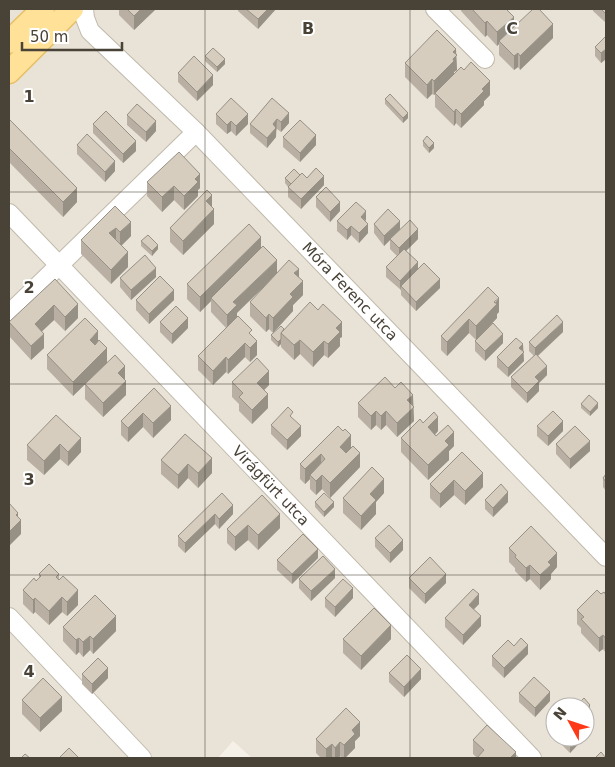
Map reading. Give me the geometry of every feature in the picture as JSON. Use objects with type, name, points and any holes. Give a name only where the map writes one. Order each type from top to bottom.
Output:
[{"type":"main road","points":[[9,42],[43,9]]},
{"type":"main road","points":[[9,72],[72,9]]},
{"type":"street","points":[[84,9],[90,31]]},
{"type":"street","points":[[435,9],[485,59]]},
{"type":"street","points":[[49,31],[58,27],[70,26],[90,31]]},
{"type":"street","name":"Móra Ferenc utca","points":[[90,31],[196,132],[605,555]]},
{"type":"street","points":[[9,314],[196,132]]},
{"type":"street","name":"Virágfürt utca","points":[[9,213],[532,758]]},
{"type":"street","points":[[9,618],[142,758]]},
{"type":"shaded area","points":[[9,9],[606,9],[606,758],[252,758],[233,741],[218,758],[9,758]]},
{"type":"building","points":[[127,9],[141,9],[134,16]]},
{"type":"building","points":[[246,9],[268,9],[258,19]]},
{"type":"building","points":[[472,9],[506,9],[514,17],[497,32],[487,21],[485,23]]},
{"type":"building","points":[[533,9],[539,9],[553,24],[520,56],[518,53],[514,56],[499,41]]},
{"type":"building","points":[[437,30],[456,49],[453,52],[457,55],[453,59],[454,61],[434,81],[432,79],[427,85],[405,63]]},
{"type":"building","points":[[606,36],[606,49],[601,53],[595,47]]},
{"type":"building","points":[[213,48],[225,59],[217,67],[205,56]]},
{"type":"building","points":[[194,56],[213,75],[197,92],[178,73]]},
{"type":"building","points":[[471,62],[490,81],[482,89],[484,91],[461,114],[456,109],[454,112],[435,93],[461,67],[464,70]]},
{"type":"building","points":[[390,94],[408,113],[403,118],[385,99]]},
{"type":"building","points":[[231,98],[248,114],[236,126],[231,121],[227,125],[216,114]]},
{"type":"building","points":[[272,98],[289,113],[281,122],[277,119],[273,124],[276,128],[267,138],[250,124]]},
{"type":"building","points":[[137,104],[156,121],[146,132],[127,115]]},
{"type":"building","points":[[106,111],[136,141],[123,154],[93,124]]},
{"type":"building","points":[[9,119],[77,188],[63,202],[9,148]]},
{"type":"building","points":[[300,120],[316,135],[300,153],[283,137]]},
{"type":"building","points":[[87,134],[115,161],[105,172],[77,145]]},
{"type":"building","points":[[427,136],[434,143],[429,148],[423,141]]},
{"type":"building","points":[[179,152],[200,174],[195,179],[198,182],[184,196],[174,186],[162,197],[147,182]]},
{"type":"building","points":[[316,168],[324,176],[301,199],[288,187],[302,173],[307,178]]},
{"type":"building","points":[[294,169],[300,175],[291,184],[285,178]]},
{"type":"building","points":[[326,187],[340,202],[330,212],[316,197]]},
{"type":"building","points":[[207,190],[212,195],[206,201],[214,209],[183,241],[170,228]]},
{"type":"building","points":[[356,202],[366,211],[361,217],[368,224],[359,233],[351,226],[347,230],[337,221]]},
{"type":"building","points":[[115,206],[131,222],[120,232],[116,228],[109,233],[128,252],[111,270],[81,240]]},
{"type":"building","points":[[388,209],[400,221],[384,236],[374,224]]},
{"type":"building","points":[[410,220],[418,229],[399,248],[390,239]]},
{"type":"building","points":[[249,224],[261,237],[200,297],[187,284]]},
{"type":"building","points":[[148,235],[158,245],[152,251],[141,241]]},
{"type":"building","points":[[263,246],[277,260],[233,302],[237,305],[227,315],[211,298]]},
{"type":"building","points":[[404,249],[418,262],[400,281],[386,267]]},
{"type":"building","points":[[145,255],[156,268],[131,290],[120,278]]},
{"type":"building","points":[[289,260],[299,269],[294,273],[303,281],[290,294],[293,297],[273,318],[269,314],[266,318],[250,302]]},
{"type":"building","points":[[424,263],[440,279],[416,302],[401,286]]},
{"type":"building","points":[[160,276],[174,290],[149,314],[136,300]]},
{"type":"building","points":[[55,279],[78,304],[65,317],[54,305],[35,324],[44,334],[31,346],[9,322]]},
{"type":"building","points":[[488,287],[499,298],[494,302],[497,304],[476,326],[469,319],[447,342],[441,336]]},
{"type":"building","points":[[310,302],[318,310],[323,304],[342,322],[336,328],[340,332],[328,344],[324,341],[313,352],[300,340],[294,345],[281,333]]},
{"type":"building","points":[[176,306],[188,318],[172,334],[160,322]]},
{"type":"building","points":[[557,315],[563,322],[535,348],[529,342]]},
{"type":"building","points":[[238,316],[252,330],[249,333],[257,341],[250,348],[245,343],[228,360],[226,357],[213,371],[198,356]]},
{"type":"building","points":[[85,318],[98,331],[90,340],[95,345],[99,340],[107,348],[73,382],[47,355]]},
{"type":"building","points":[[493,323],[503,334],[485,351],[475,341]]},
{"type":"building","points":[[281,326],[284,329],[278,342],[271,335]]},
{"type":"building","points":[[516,338],[523,344],[519,348],[524,352],[508,368],[497,357]]},
{"type":"building","points":[[536,354],[547,366],[535,377],[539,381],[527,393],[511,377]]},
{"type":"building","points":[[115,355],[125,366],[118,373],[126,381],[103,403],[85,384]]},
{"type":"building","points":[[257,358],[269,371],[257,383],[268,394],[252,410],[239,397],[243,393],[232,382]]},
{"type":"building","points":[[385,377],[395,388],[401,382],[413,395],[407,400],[414,407],[397,423],[386,411],[381,416],[376,411],[371,416],[358,403]]},
{"type":"building","points":[[154,388],[171,406],[153,423],[143,413],[128,428],[121,421]]},
{"type":"building","points":[[589,395],[598,403],[590,412],[581,404]]},
{"type":"building","points":[[288,407],[293,412],[290,416],[301,426],[287,440],[271,425]]},
{"type":"building","points":[[553,411],[563,421],[548,436],[537,426]]},
{"type":"building","points":[[434,412],[438,417],[428,427],[436,436],[448,425],[454,432],[445,441],[449,445],[428,465],[401,438],[420,419],[423,423]]},
{"type":"building","points":[[56,415],[81,438],[68,452],[60,444],[44,461],[27,445]]},
{"type":"building","points":[[338,426],[343,431],[345,429],[351,435],[340,447],[346,453],[353,446],[360,453],[330,483],[322,475],[316,481],[310,475],[325,459],[321,454],[305,469],[300,464]]},
{"type":"building","points":[[575,426],[590,441],[570,459],[556,444]]},
{"type":"building","points":[[185,434],[212,458],[198,473],[188,464],[178,475],[161,460]]},
{"type":"building","points":[[462,452],[483,473],[465,491],[454,480],[440,494],[430,484]]},
{"type":"building","points":[[372,467],[384,479],[370,494],[376,500],[361,516],[343,498]]},
{"type":"building","points":[[501,484],[508,492],[493,508],[485,500]]},
{"type":"building","points":[[222,493],[233,505],[219,519],[215,514],[185,543],[178,536]]},
{"type":"building","points":[[324,493],[334,502],[324,512],[315,502]]},
{"type":"building","points":[[262,495],[280,514],[258,535],[248,525],[235,537],[227,529]]},
{"type":"building","points":[[9,503],[18,513],[16,515],[21,520],[9,532]]},
{"type":"building","points":[[389,525],[403,540],[390,553],[375,538]]},
{"type":"building","points":[[531,526],[557,553],[548,562],[551,565],[540,575],[530,565],[526,568],[509,548]]},
{"type":"building","points":[[303,534],[318,549],[292,574],[277,560]]},
{"type":"building","points":[[323,556],[335,569],[311,591],[299,579]]},
{"type":"building","points":[[430,557],[446,574],[425,594],[409,578]]},
{"type":"building","points":[[49,564],[59,574],[56,577],[59,580],[63,576],[78,590],[67,602],[62,597],[49,611],[23,590],[34,578],[36,581],[41,576],[39,574]]},
{"type":"building","points":[[343,579],[353,588],[335,607],[325,598]]},
{"type":"building","points":[[473,589],[479,594],[469,605],[481,616],[463,635],[445,618]]},
{"type":"building","points":[[597,590],[601,594],[604,592],[606,595],[606,639],[603,635],[599,638],[581,619],[584,617],[577,610]]},
{"type":"building","points":[[95,595],[116,616],[93,639],[90,636],[83,642],[79,638],[76,640],[63,627]]},
{"type":"building","points":[[374,608],[391,625],[361,656],[343,639]]},
{"type":"building","points":[[521,638],[528,645],[504,668],[492,656],[508,640],[514,646]]},
{"type":"building","points":[[407,655],[421,669],[404,687],[389,673]]},
{"type":"building","points":[[98,658],[108,668],[92,684],[82,674]]},
{"type":"building","points":[[534,677],[550,692],[535,708],[519,693]]},
{"type":"building","points":[[43,678],[62,697],[40,718],[22,700]]},
{"type":"building","points":[[346,708],[360,722],[352,730],[355,734],[344,745],[340,742],[335,748],[332,744],[326,749],[316,739]]},
{"type":"building","points":[[487,725],[516,752],[510,758],[477,758],[484,750],[473,740]]},
{"type":"building","points":[[69,748],[79,758],[59,758]]},
{"type":"building","points":[[601,752],[606,758],[595,758]]},
{"type":"building","points":[[25,754],[30,758],[21,758]]}]
